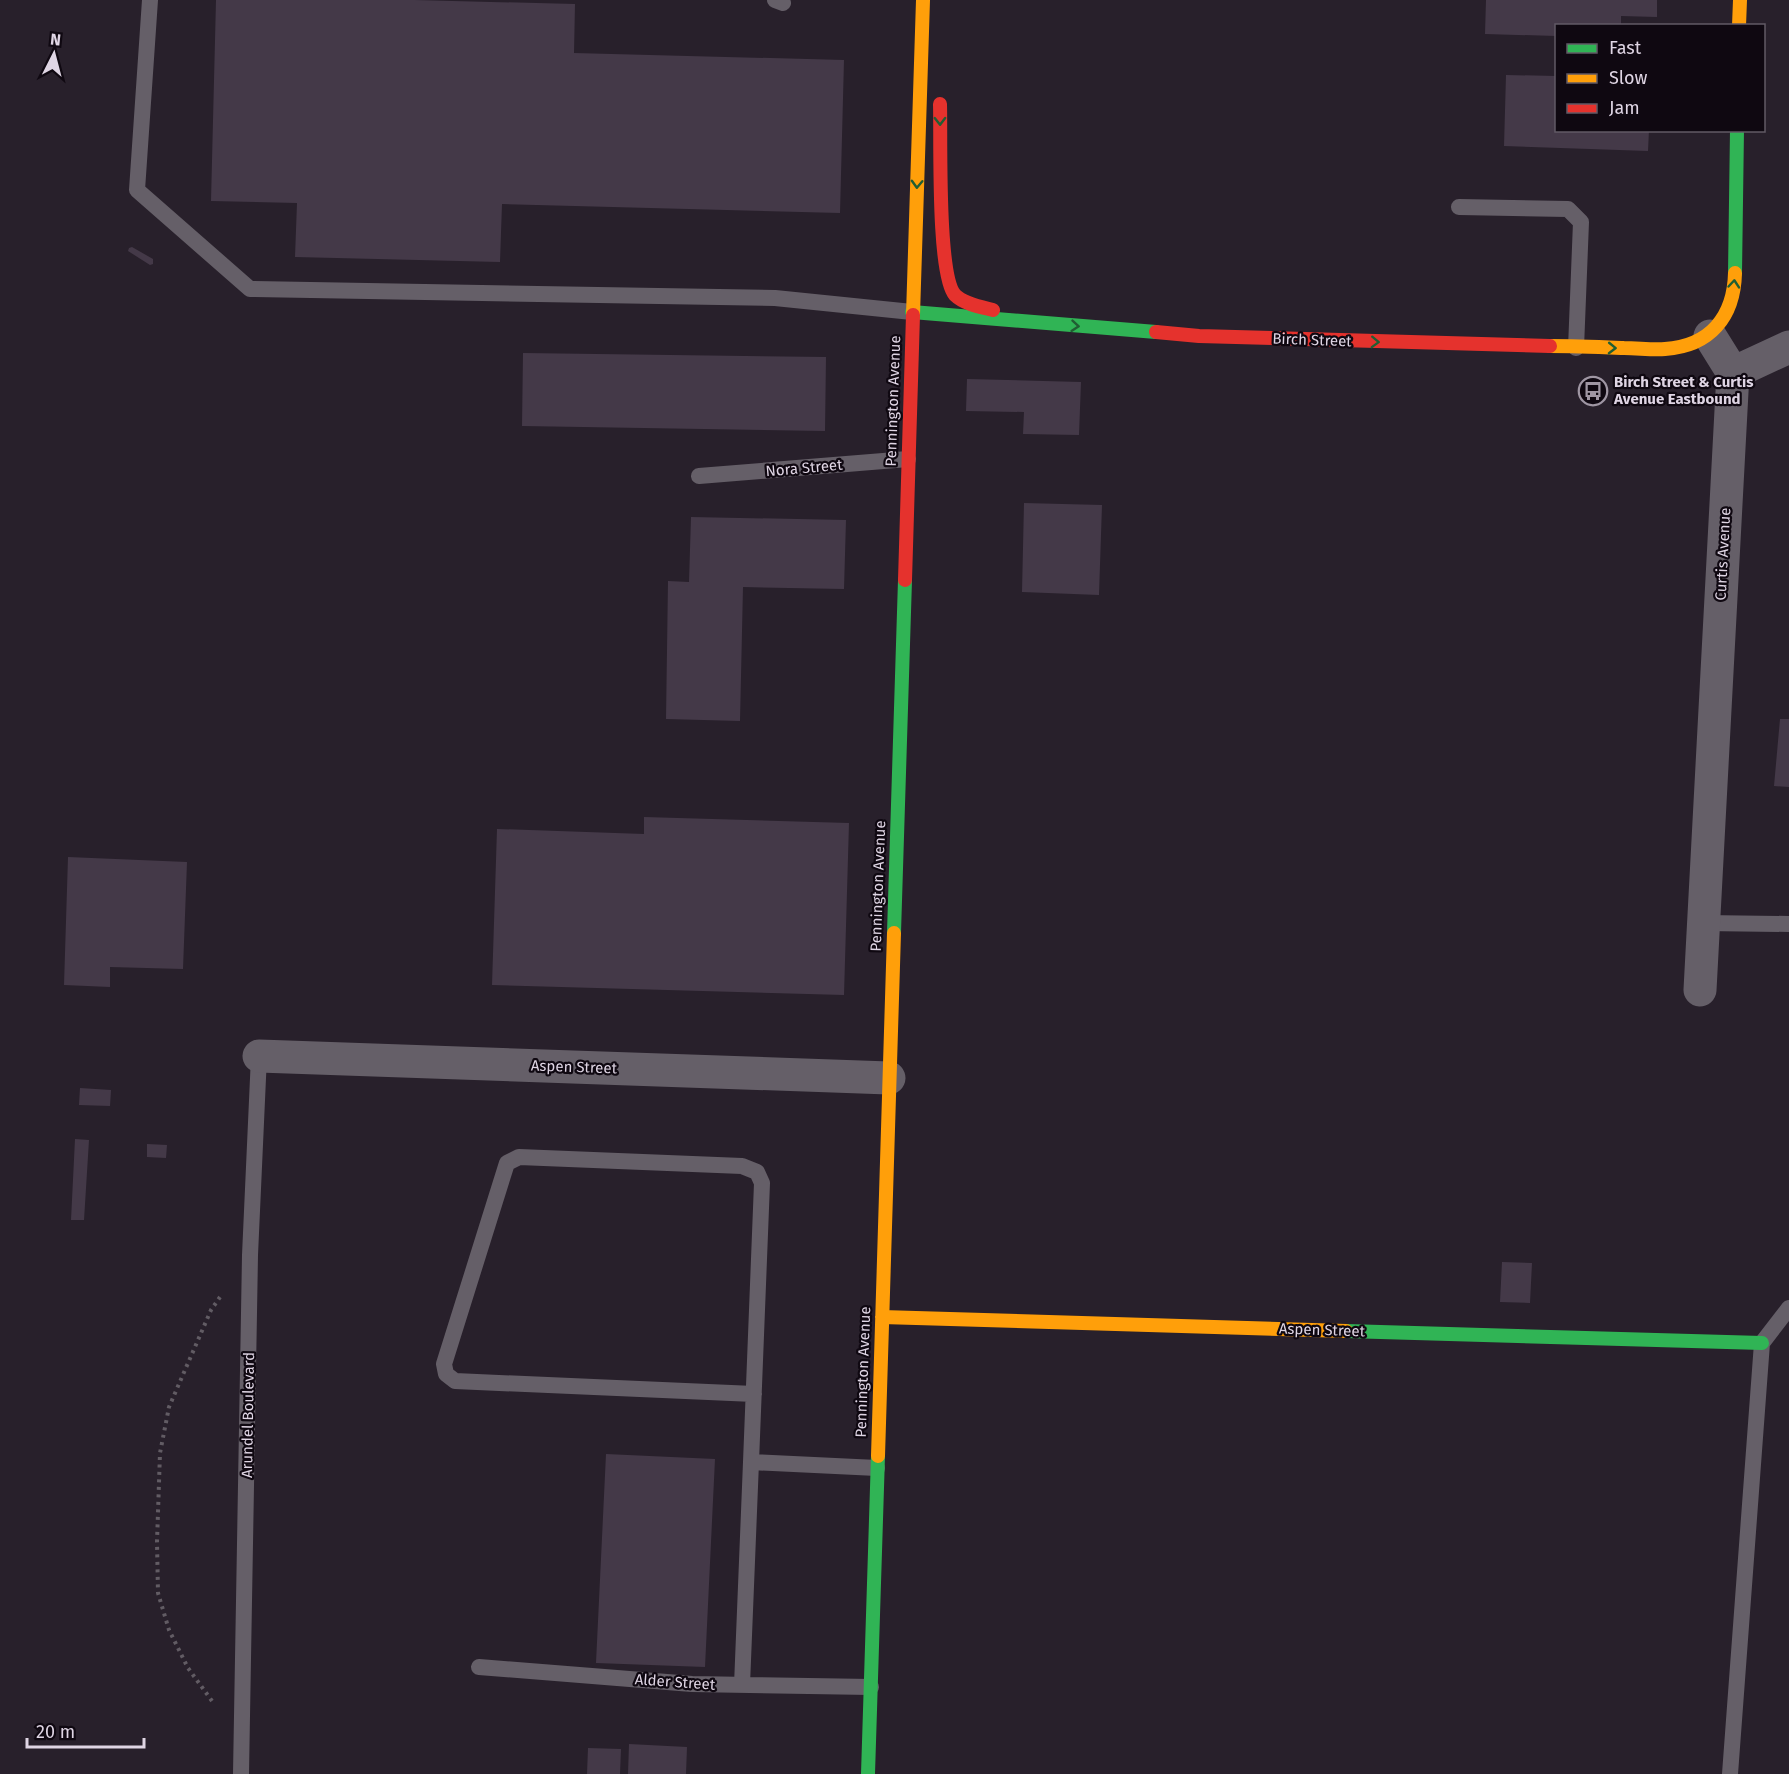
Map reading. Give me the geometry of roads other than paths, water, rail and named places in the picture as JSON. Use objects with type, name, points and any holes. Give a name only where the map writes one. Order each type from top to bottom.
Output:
[{"type":"main road","name":"Pennington Avenue","points":[[868,1774],[923,0]]},
{"type":"main road","points":[[1739,24],[1740,0]]},
{"type":"main road","points":[[940,93],[943,255],[946,278],[952,294],[963,302],[1048,324]]},
{"type":"main road","points":[[1710,336],[1732,304],[1735,279],[1737,132]]},
{"type":"main road","name":"Birch Street","points":[[912,312],[1199,336],[1576,348],[1667,349],[1695,343],[1710,336]]},
{"type":"main road","name":"Aspen Street","points":[[882,1317],[1762,1343]]},
{"type":"street","points":[[1710,336],[1733,373],[1789,347]]},
{"type":"street","name":"Curtis Avenue","points":[[1700,990],[1733,373]]},
{"type":"street","name":"Aspen Street","points":[[259,1056],[889,1078]]},
{"type":"lane","points":[[150,0],[137,190],[250,288],[775,298],[912,312]]},
{"type":"lane","points":[[1460,207],[1568,210],[1581,222],[1576,348]]},
{"type":"lane","name":"Nora Street","points":[[699,476],[908,459]]},
{"type":"lane","points":[[1703,923],[1789,924]]},
{"type":"lane","name":"Arundel Boulevard","points":[[241,1774],[250,1255],[259,1056]]},
{"type":"lane","points":[[742,1685],[754,1394],[762,1183],[757,1172],[742,1166],[519,1157],[507,1163],[444,1364],[446,1374],[455,1381],[754,1394]]},
{"type":"lane","points":[[1730,1774],[1762,1343],[1789,1308]]},
{"type":"lane","points":[[751,1462],[877,1468]]},
{"type":"lane","name":"Alder Street","points":[[479,1667],[692,1684],[871,1687]]},
{"type":"place","name":"Birch Street & Curtis Avenue Eastbound","points":[[1593,391]]}]
